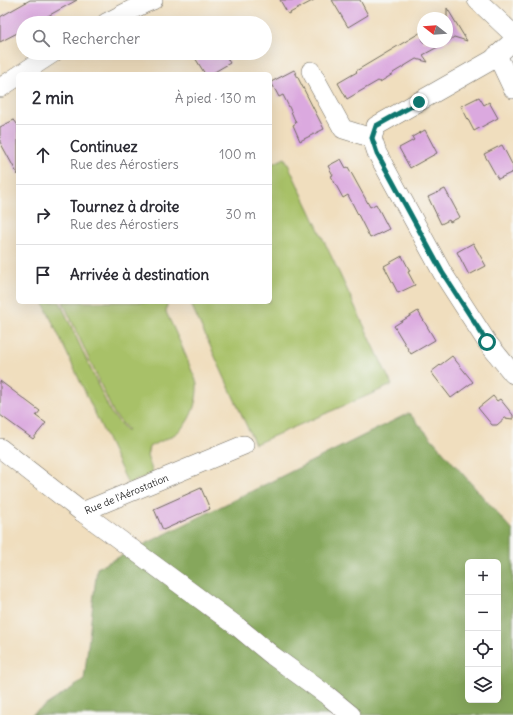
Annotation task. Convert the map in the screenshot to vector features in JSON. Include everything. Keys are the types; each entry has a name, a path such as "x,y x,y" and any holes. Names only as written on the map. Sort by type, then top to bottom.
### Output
{"street":[{"path":"477,0 513,34"},
{"path":"119,16 146,1"},
{"path":"513,41 492,60 376,126 372,138 377,153 442,272 487,342 513,374"},
{"path":"497,55 513,89"},
{"path":"24,72 42,60"},
{"path":"311,72 343,129 372,138"},
{"path":"0,88 16,77"},
{"name":"Rue de l'Aérostation","path":"0,448 82,512 244,445"},
{"path":"82,512 238,627 273,656 328,696 351,715"}],"green space":[{"path":"285,158 392,385 255,444 191,304 272,304 272,164"},
{"path":"44,304 61,304 111,413 126,430 128,430 114,414 64,304 167,304 166,312 197,384 194,408 185,425 181,429 173,435 149,447 147,456 153,473 128,484"},
{"path":"409,413 513,531 513,715 31,715 84,680 97,568"}],"building":[{"path":"30,0 77,0 48,16 16,16 16,34 0,42 0,17"},
{"path":"280,0 314,0 288,14"},
{"path":"332,0 360,0 368,15 348,27"},
{"path":"453,18 467,41 453,38"},
{"path":"417,35 417,48 436,48 423,55 428,62 416,59 380,82 378,81 347,99 338,83 357,72 356,71"},
{"path":"196,60 228,60 230,63 214,72 204,72"},
{"path":"294,70 324,129 300,141 293,125 296,123 290,109 283,95 279,97 272,81"},
{"path":"479,97 484,105 489,102 498,118 474,131 461,106"},
{"path":"14,120 16,122 16,171 0,142 0,127"},
{"path":"425,130 437,153 410,168 399,148 414,140 412,137"},
{"path":"502,145 513,166 513,172 498,179 484,154"},
{"path":"341,159 346,168 348,167 370,207 376,204 389,229 370,238 348,195 343,198 331,176 333,175 328,166"},
{"path":"445,189 460,217 450,222 449,220 441,224 428,197"},
{"path":"473,243 486,266 469,275 457,252"},
{"path":"402,256 415,285 398,293 384,266"},
{"path":"418,311 435,340 411,354 394,326"},
{"path":"452,356 473,382 451,398 431,372"},
{"path":"0,381 40,411 36,416 46,423 33,439 0,415"},
{"path":"493,396 497,401 500,399 513,415 513,419 505,418 497,425 492,425 478,408"},
{"path":"201,488 210,509 163,530 154,509"}],"route":[{"path":"419,102 376,126 372,138 377,153 442,272 487,342"}]}
